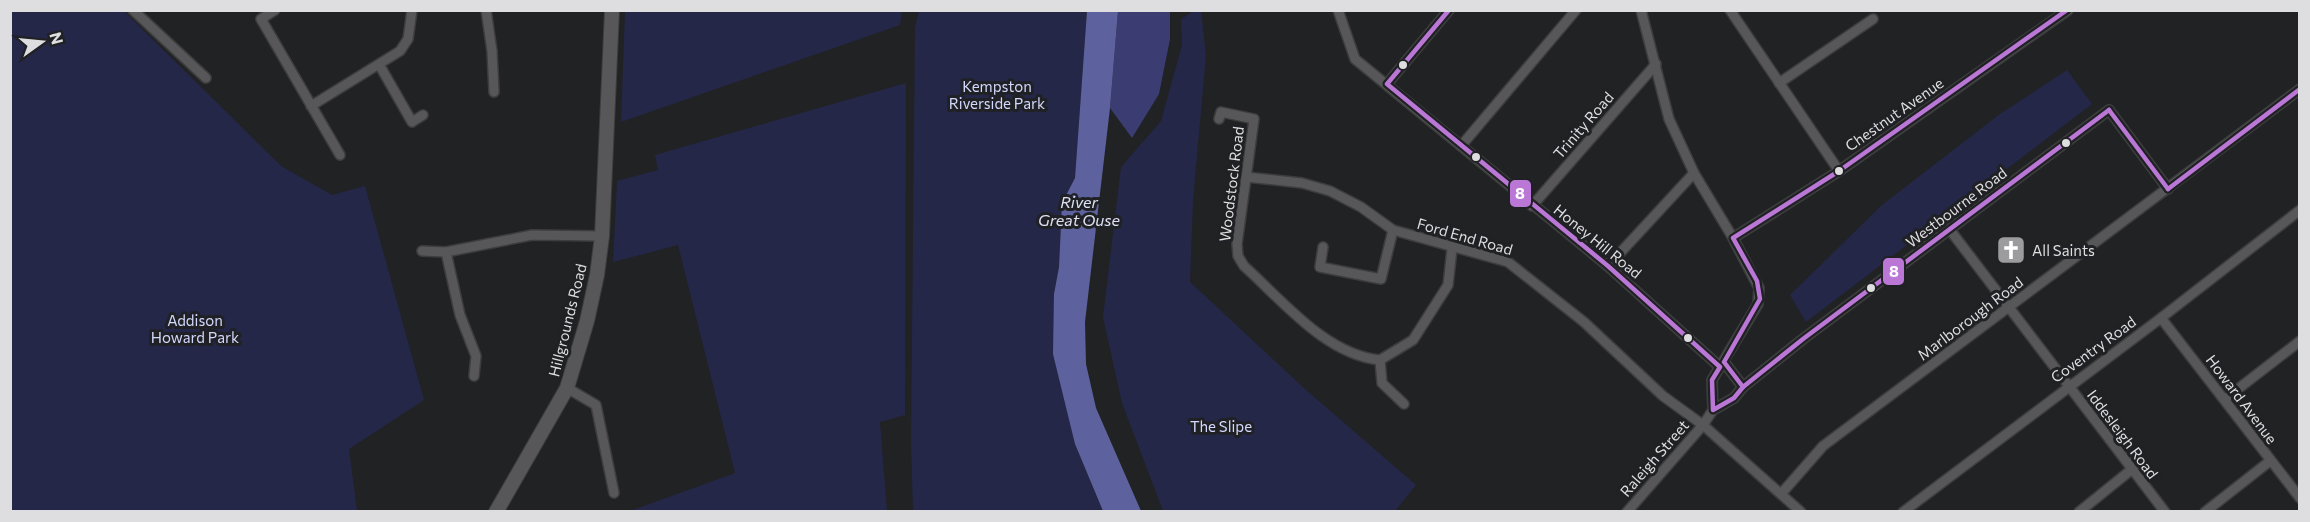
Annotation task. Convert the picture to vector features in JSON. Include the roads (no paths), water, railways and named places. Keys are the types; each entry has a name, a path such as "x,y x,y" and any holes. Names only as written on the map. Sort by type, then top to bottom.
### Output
{"street":[{"path":"133,10 206,78"},
{"path":"275,10 261,19 340,155"},
{"path":"311,106 380,66 400,51 408,39 412,10"},
{"path":"486,10 492,51 494,92"},
{"name":"Hillgrounds Road","path":"496,512 567,388 597,275 602,236 612,10"},
{"name":"Honey Hill Road","path":"1338,10 1355,59 1608,266 1722,365 1743,387"},
{"path":"1387,84 1449,10"},
{"path":"1461,146 1576,10"},
{"path":"1641,10 1669,119 1694,173 1757,281 1760,298 1712,380 1713,410 1703,425"},
{"path":"1730,10 1839,171"},
{"name":"Chestnut Avenue","path":"1733,238 1839,171 2068,10"},
{"path":"1779,83 1873,19"},
{"name":"Trinity Road","path":"1532,206 1656,64"},
{"path":"380,66 412,122 423,115"},
{"name":"Marlborough Road","path":"1781,494 1823,447 2300,89"},
{"name":"Westbourne Road","path":"1713,410 1734,398 1743,387 1808,336 2109,110 2168,189"},
{"name":"Woodstock Road","path":"1219,119 1221,112 1254,119 1237,244 1238,256 1244,266 1306,322 1346,352 1380,360"},
{"path":"1608,266 1694,173"},
{"name":"Ford End Road","path":"1246,177 1302,183 1330,191 1361,207 1393,230 1452,249 1508,262 1584,322 1663,396 1703,425 1801,512"},
{"name":"Coventry Road","path":"1903,512 2161,318 2300,210"},
{"path":"1323,247 1320,267 1381,279 1393,230"},
{"name":"Iddesleigh Road","path":"1950,231 2165,512"},
{"path":"422,251 446,252 532,235 602,236"},
{"path":"1404,404 1382,383 1380,360 1413,340 1448,285 1452,249"},
{"path":"446,252 460,315 476,356 474,376"},
{"name":"Howard Avenue","path":"2161,318 2270,461 2298,493"},
{"path":"2225,399 2300,341"},
{"path":"567,388 596,405 614,493"},
{"name":"Raleigh Street","path":"1628,512 1703,425"},
{"path":"2205,512 2270,461"},
{"path":"2079,512 2131,470"},
{"path":"1782,512 1790,502"}],"water":[{"name":"River Great Ouse","path":"1087,11 1118,11 1110,108 1085,322 1086,364 1096,408 1141,511 1103,511 1075,444 1053,354 1054,294 1059,267 1062,203 1075,178"}],"place":[{"name":"All Saints","path":"2011,250"}],"park label":[{"name":"Kempston Riverside Park","path":"997,94"},
{"name":"Addison Howard Park","path":"195,328"},
{"name":"The Slipe","path":"1221,426"}]}
